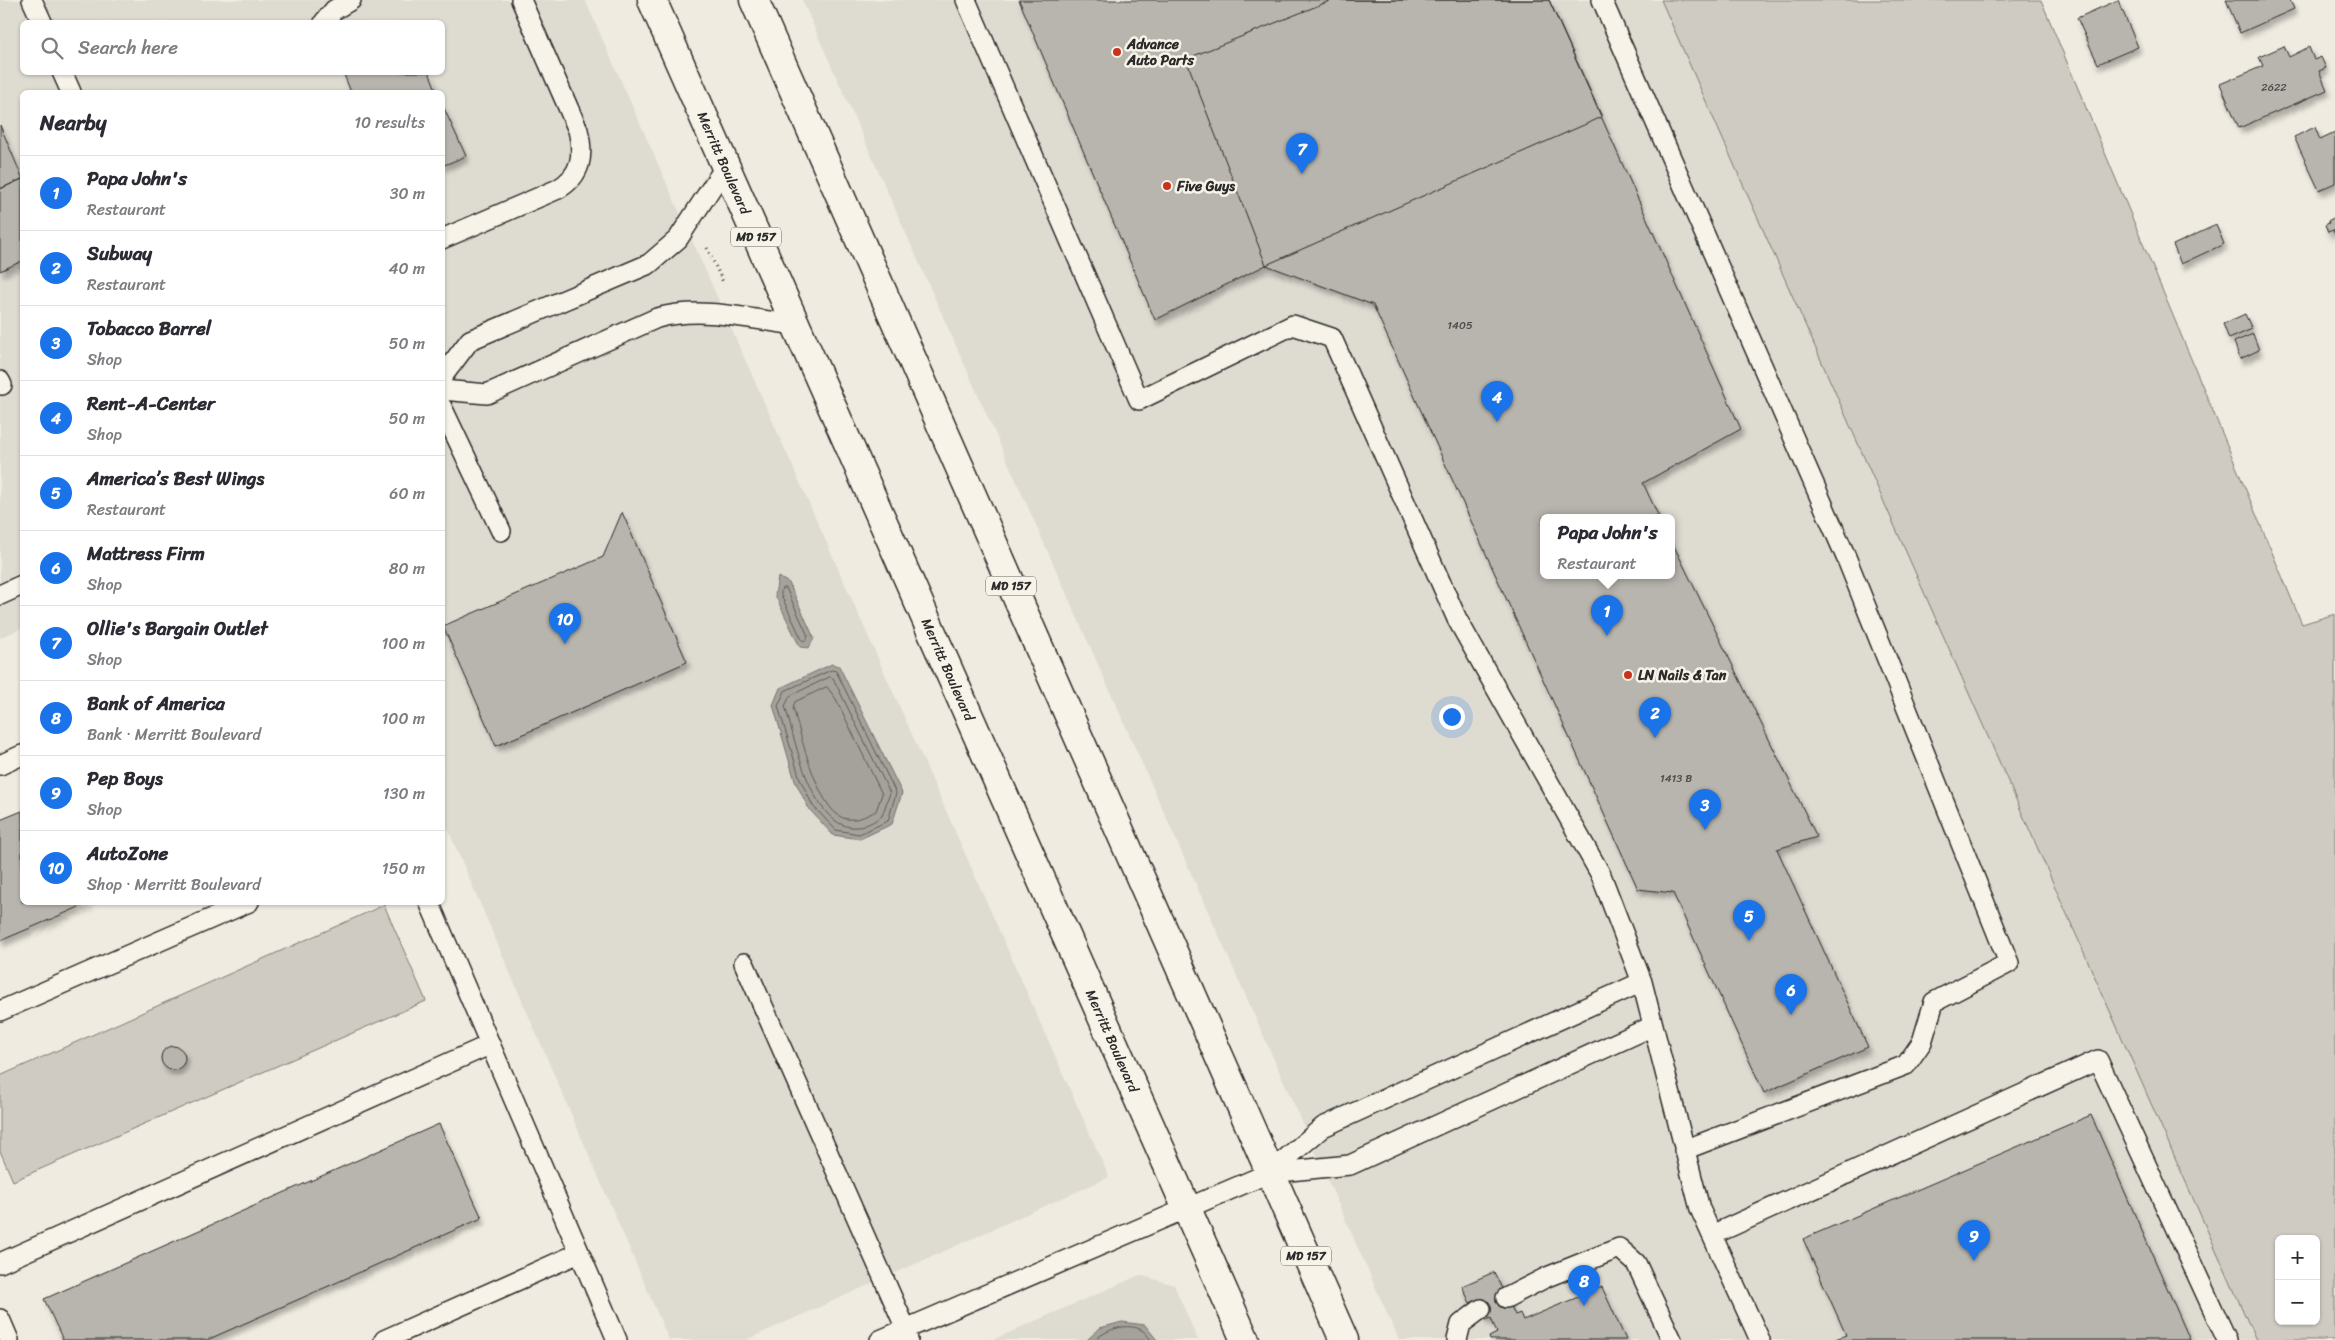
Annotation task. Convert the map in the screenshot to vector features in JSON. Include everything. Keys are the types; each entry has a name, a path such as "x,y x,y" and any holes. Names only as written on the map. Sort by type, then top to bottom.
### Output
{"main road":[{"name":"Merritt Boulevard","path":"652,0 1245,1340"},
{"name":"MD 157","path":"754,0 1344,1340"}],"lane":[{"path":"32,0 41,20"},
{"path":"326,20 334,10 351,0"},
{"path":"445,238 568,184 577,174 581,162 582,146 578,130 521,0"},
{"path":"966,0 1139,400 1293,325 1332,338 1457,618 1601,875 1642,982 1700,1209 1760,1340"},
{"path":"1602,0 1846,557 2009,963 1934,1002 1922,1042 1906,1065 1684,1150"},
{"path":"63,75 70,90"},
{"path":"445,374 470,340 649,264 678,238 725,167"},
{"path":"445,390 487,394 657,318 675,314 702,313 795,325"},
{"path":"445,412 501,531"},
{"path":"0,595 20,586"},
{"path":"0,765 20,756"},
{"path":"0,1011 242,905"},
{"path":"430,905 617,1340"},
{"path":"744,963 907,1334"},
{"path":"1269,1173 1323,1127 1642,982"},
{"path":"880,1340 907,1334 1185,1207 1269,1173 1350,1165 1654,1026"},
{"path":"0,1263 489,1045"},
{"path":"1712,1235 2098,1060 2227,1340"},
{"path":"1506,1298 1547,1277 1619,1248 1636,1263 1672,1340"},
{"path":"384,1340 579,1253"},
{"path":"1457,1340 1461,1324 1481,1309"},
{"path":"0,1319 10,1340"}],"path":[{"path":"704,240 723,282"}],"shaded area":[{"path":"0,0 585,0 1109,1177 746,1340 669,1340 445,823 445,90 20,90 20,629 0,638"},
{"path":"802,0 1663,0 2272,1340 1399,1340"},
{"path":"1661,0 2041,0 2302,624 2335,614 2335,1340 2256,1340"},
{"path":"384,905 426,1001 13,1181 0,1151 0,1076"},
{"path":"1140,1275 1174,1285 1198,1340 992,1340"}],"water":[{"path":"778,577 789,583 814,638 809,648 800,647 775,595"},
{"path":"832,664 839,666 902,793 892,824 860,839 833,835 809,809 795,781 773,705 780,688"},
{"path":"1122,1322 1145,1325 1157,1340 1087,1340 1100,1328"}],"building":[{"path":"1019,0 1549,0 1741,429 1643,483 1658,514 1540,514 1540,579 1675,579 1675,548 1817,837 1777,849 1868,1047 1764,1093 1673,893 1638,889 1373,305 1266,265 1155,320"},
{"path":"1332,0 1549,0 1602,117 1266,265 1186,59"},
{"path":"2118,0 2138,47 2098,64 2077,18"},
{"path":"2226,0 2290,0 2294,9 2240,33"},
{"path":"2284,46 2289,57 2309,47 2314,60 2321,57 2326,68 2319,71 2327,90 2239,128 2220,84 2263,66 2259,57"},
{"path":"344,75 430,75 436,90 350,90"},
{"path":"445,110 466,156 445,165"},
{"path":"0,125 20,172 20,180 0,189"},
{"path":"2315,127 2320,140 2335,133 2335,183 2319,190 2294,137"},
{"path":"20,180 20,262 0,271 0,189"},
{"path":"2335,217 2335,235 2333,230 2328,232 2325,225"},
{"path":"2216,225 2224,244 2181,264 2173,245"},
{"path":"2245,314 2252,329 2229,339 2223,324"},
{"path":"2253,334 2259,350 2240,359 2234,342"},
{"path":"622,512 687,662 496,746 445,631 445,625 603,557"},
{"path":"20,812 20,905 84,905 0,941 0,820"},
{"path":"173,1046 181,1050 185,1058 181,1066 173,1070 165,1066 161,1058 165,1050"},
{"path":"2091,1115 2190,1340 1833,1340 1846,1335 1803,1239"},
{"path":"439,1124 482,1218 207,1340 63,1340 44,1299"},
{"path":"1494,1272 1515,1315 1520,1313 1523,1320 1602,1287 1626,1340 1490,1340 1489,1337 1497,1333 1491,1318 1486,1320 1477,1300 1470,1303 1462,1286"}],"place":[{"name":"Advance Auto Parts","path":"1117,52"},
{"name":"Ollie's Bargain Outlet","path":"1302,174"},
{"name":"Five Guys","path":"1167,186"},
{"name":"Rent-A-Center","path":"1497,422"},
{"name":"Papa John's","path":"1607,636"},
{"name":"AutoZone","path":"565,644"},
{"name":"LN Nails & Tan","path":"1628,675"},
{"name":"Subway","path":"1655,738"},
{"name":"Tobacco Barrel","path":"1705,830"},
{"name":"America’s Best Wings","path":"1749,941"},
{"name":"Mattress Firm","path":"1791,1015"},
{"name":"Pep Boys","path":"1974,1261"},
{"name":"Bank of America","path":"1584,1306"}]}
